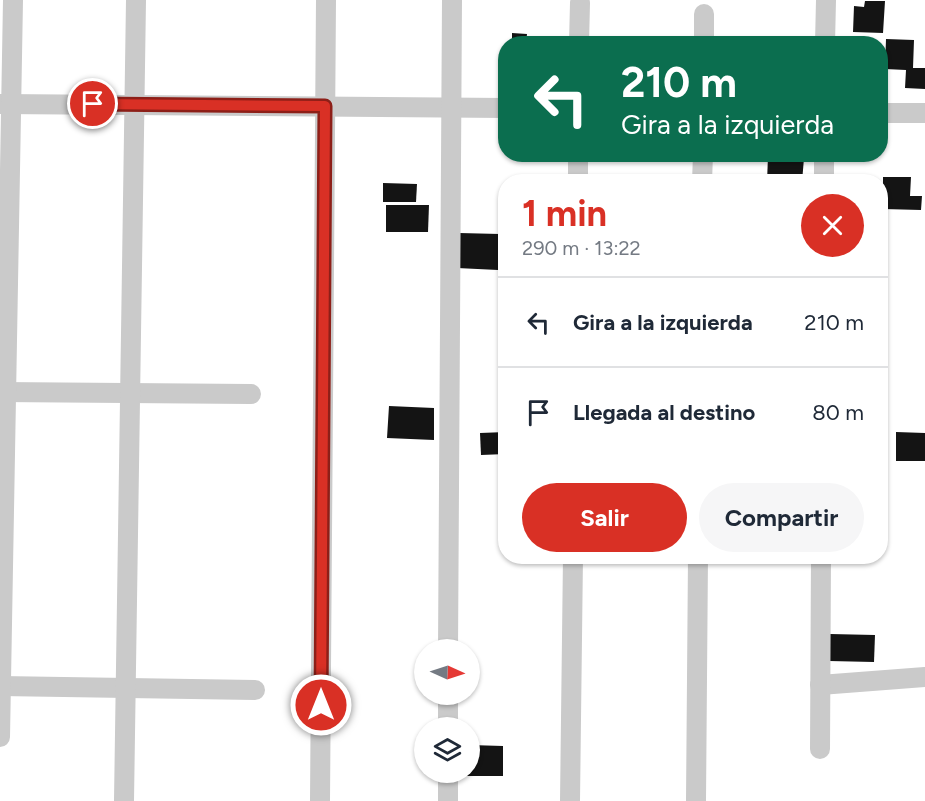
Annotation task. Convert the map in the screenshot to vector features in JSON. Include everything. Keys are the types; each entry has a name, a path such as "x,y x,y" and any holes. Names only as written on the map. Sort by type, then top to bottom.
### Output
{"street":[{"path":"0,737 5,104 13,0"},
{"path":"124,801 136,0"},
{"path":"320,801 326,0"},
{"path":"448,639 452,0"},
{"path":"825,36 826,0"},
{"path":"579,36 580,3"},
{"path":"704,14 704,36"},
{"path":"5,104 498,108"},
{"path":"888,113 925,113"},
{"path":"3,392 251,394"},
{"path":"570,801 573,564"},
{"path":"696,801 698,564"},
{"path":"820,749 821,564"},
{"path":"820,685 925,677"},
{"path":"0,687 255,690"},
{"path":"448,783 448,801"}],"building":[{"path":"865,1 885,1 883,33 853,32 854,6 864,7"},
{"path":"512,33 527,34 527,36 512,36"},
{"path":"888,39 914,40 913,68 925,68 925,89 905,88 906,70 888,69"},
{"path":"768,162 804,162 803,174 767,174"},
{"path":"888,177 911,177 910,196 922,196 921,210 888,209"},
{"path":"383,183 417,184 416,202 383,202"},
{"path":"386,205 429,205 428,232 386,232"},
{"path":"459,233 498,234 498,270 457,268"},
{"path":"389,406 434,408 434,440 387,438"},
{"path":"498,432 498,454 481,455 480,433"},
{"path":"896,432 925,433 925,461 896,461"},
{"path":"830,634 875,635 874,662 829,661"},
{"path":"480,745 503,746 503,776 480,776"}],"route":[{"path":"93,104 325,106 321,705"}]}
